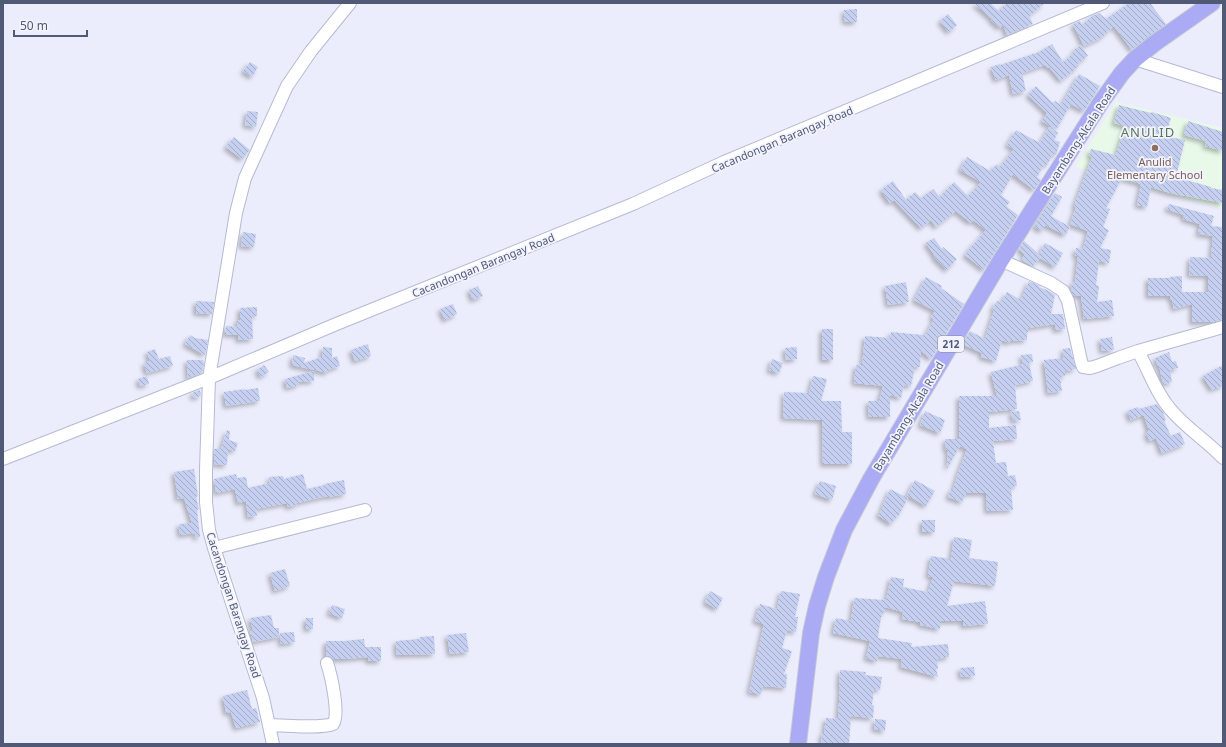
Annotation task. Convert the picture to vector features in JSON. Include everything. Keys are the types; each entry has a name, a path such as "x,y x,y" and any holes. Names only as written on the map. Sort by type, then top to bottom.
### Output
{"main road":[{"name":"Bayambang-Alcala Road","path":"798,744 812,633 817,606 826,577 844,530 871,479 1001,260 1101,102 1122,73 1135,59 1212,3"}],"street":[{"path":"3,460 209,378 236,213 245,178 286,86 311,51 350,3"},
{"name":"Cacandongan Barangay Road","path":"273,744 257,680 209,530 206,502 206,470 209,378 334,325 633,204 724,162 1103,3"},
{"path":"1135,59 1223,87"},
{"path":"1001,260 1051,283 1063,291 1068,301 1083,367 1090,368 1138,351 1223,327"},
{"path":"1138,351 1160,395 1171,410 1185,425 1212,446 1223,458"},
{"path":"214,548 365,510"},
{"path":"269,725 329,726 333,724 336,719 336,714 334,695 327,663"}],"shaded area":[{"name":"Anulid Elementary School","path":"1116,102 1223,128 1223,209 1076,167"}],"building":[{"path":"974,3 990,3 999,11 1007,3 1045,3 1029,16 1033,24 1007,35 1003,24 1000,28"},
{"path":"1129,3 1150,3 1166,24 1132,50 1114,26 1101,38 1084,46 1073,24 1080,21 1082,25 1092,16 1099,13 1106,19"},
{"path":"857,9 857,22 845,22 844,10"},
{"path":"948,14 957,25 949,32 940,21"},
{"path":"1052,44 1063,62 1081,45 1088,56 1077,64 1079,66 1061,81 1049,67 1048,68 1045,65 1022,73 1026,91 1013,94 1009,75 996,80 991,67 1039,52"},
{"path":"250,62 258,67 252,77 243,71"},
{"path":"1079,74 1100,86 1084,111 1071,104 1056,130 1042,121 1047,113 1028,95 1036,86 1053,103 1055,101 1061,105"},
{"path":"1119,105 1152,112 1171,118 1165,136 1185,140 1176,177 1211,188 1223,190 1223,203 1170,193 1151,187 1147,207 1137,205 1141,184 1122,178 1106,208 1110,209 1103,227 1109,230 1100,248 1111,250 1109,263 1099,261 1096,285 1099,286 1097,302 1112,300 1114,316 1084,319 1081,296 1073,295 1071,290 1072,282 1075,283 1078,256 1075,256 1076,248 1083,249 1088,231 1070,224 1076,207 1074,206 1092,157 1089,155 1091,149 1116,155 1125,126 1114,123"},
{"path":"247,111 258,112 256,127 245,125"},
{"path":"1188,121 1223,132 1223,151 1205,146 1206,141 1184,135"},
{"path":"1049,127 1058,133 1054,140 1060,142 1056,155 1053,154 1047,165 1044,164 1037,177 1041,180 1034,190 1013,174 1001,195 1010,202 1006,206 1018,215 984,270 965,255 986,230 973,220 971,223 956,211 936,227 931,220 921,228 894,200 890,203 881,190 893,181 906,200 915,192 921,198 933,189 940,197 954,182 968,196 981,182 960,170 967,157 990,171 997,164 1000,167 1014,149 1007,145 1016,130 1040,143"},
{"path":"234,137 250,150 242,159 226,147"},
{"path":"1055,193 1062,197 1051,216 1070,227 1065,235 1045,225 1042,231 1034,226"},
{"path":"1169,204 1214,216 1211,226 1223,227 1223,320 1214,322 1192,322 1192,304 1174,309 1170,296 1148,296 1148,278 1170,278 1182,276 1182,292 1208,292 1208,276 1189,275 1190,257 1211,258 1213,236 1198,234 1200,224 1183,219 1184,215 1167,209"},
{"path":"243,232 256,234 254,247 241,246"},
{"path":"934,238 942,249 943,247 957,259 947,270 934,257 935,256 926,243"},
{"path":"1024,241 1039,254 1045,243 1063,253 1055,267 1040,258 1033,266 1021,260 1025,255 1019,249"},
{"path":"926,277 942,286 941,288 964,304 931,359 921,351 920,367 915,367 911,386 904,385 901,398 890,395 890,417 869,417 868,401 879,401 883,386 854,383 856,365 862,366 865,336 890,338 891,332 925,336 934,319 931,317 935,311 914,300"},
{"path":"1029,281 1055,295 1051,314 1063,314 1065,329 1055,330 1055,324 1028,328 1027,340 1010,341 1010,343 1002,340 996,361 981,357 982,353 962,344 970,331 985,339 994,310 992,309 997,301 1001,303 1007,292 1021,300"},
{"path":"906,282 909,302 888,305 885,286"},
{"path":"478,286 483,296 473,300 469,290"},
{"path":"196,301 214,302 212,314 196,313"},
{"path":"453,304 457,314 445,320 440,309"},
{"path":"257,307 257,316 252,316 253,339 238,340 238,335 225,334 226,326 237,327 237,320 240,320 240,308"},
{"path":"822,329 833,329 833,360 822,360"},
{"path":"190,335 195,338 208,340 205,355 185,344"},
{"path":"1112,337 1114,350 1102,351 1100,339"},
{"path":"368,344 371,356 355,361 351,350"},
{"path":"323,347 332,348 332,358 337,356 340,366 328,370 328,373 292,365 293,355 305,358 304,363 322,357"},
{"path":"797,347 797,359 786,360 785,348"},
{"path":"1070,348 1076,369 1065,371 1065,376 1060,377 1062,391 1048,393 1044,360 1064,358 1063,349"},
{"path":"155,349 159,359 170,356 173,366 147,373 144,363 150,361 147,352"},
{"path":"1169,352 1172,362 1176,361 1178,368 1170,370 1172,382 1163,384 1159,365 1158,366 1155,358"},
{"path":"1032,354 1033,362 1023,364 1021,355"},
{"path":"772,359 783,363 779,373 769,370"},
{"path":"187,360 203,360 204,363 202,373 188,378"},
{"path":"1029,363 1033,381 1015,385 1017,409 989,412 989,428 1016,425 1017,439 993,441 996,463 1006,462 1008,476 1015,475 1017,486 1011,487 1013,510 987,511 986,493 966,493 962,502 948,497 951,489 953,490 967,449 960,446 947,469 948,450 946,450 945,439 959,439 959,396 997,396 991,372"},
{"path":"264,365 269,372 261,377 257,370"},
{"path":"1223,365 1223,386 1212,390 1203,376"},
{"path":"314,371 314,381 298,382 299,385 287,388 285,379"},
{"path":"147,376 149,384 140,386 138,379"},
{"path":"813,376 827,379 821,401 841,401 842,432 852,432 852,464 823,464 822,420 783,418 784,392 809,393"},
{"path":"258,388 260,401 226,406 224,392"},
{"path":"200,390 201,396 194,398 192,393"},
{"path":"1157,404 1163,412 1166,420 1164,421 1171,436 1180,432 1185,444 1162,453 1156,438 1150,441 1146,433 1149,431 1144,415 1131,420 1127,411 1138,407 1139,409"},
{"path":"925,411 945,420 940,433 920,425"},
{"path":"1019,411 1021,420 1013,421 1011,412"},
{"path":"227,430 230,431 229,440 238,443 235,451 228,449 227,465 214,464 214,449 221,449"},
{"path":"194,469 198,496 196,497 199,509 197,510 200,537 196,538 195,533 180,535 179,524 192,523 184,498 178,499 174,472"},
{"path":"236,474 237,478 246,477 248,488 270,483 269,477 283,476 284,479 303,474 307,489 344,480 346,494 328,496 297,503 297,505 288,507 287,503 256,509 257,516 248,517 246,501 238,503 235,489 216,493 214,479"},
{"path":"915,480 935,491 926,506 907,495"},
{"path":"820,481 836,486 832,500 815,494"},
{"path":"890,489 908,498 899,515 891,524 878,515"},
{"path":"922,520 935,520 935,532 922,532"},
{"path":"954,537 972,540 969,558 998,562 995,586 954,581 947,606 985,601 988,624 963,626 963,621 941,621 940,629 920,625 920,622 902,619 903,612 885,607 885,613 882,613 879,629 878,638 912,643 911,647 948,644 949,657 937,659 938,669 936,669 938,677 901,667 902,659 878,656 877,661 866,658 870,641 833,633 836,618 851,621 854,598 886,600 891,577 904,579 903,587 928,592 933,577 928,576 931,556 951,559"},
{"path":"285,569 290,586 275,591 270,573"},
{"path":"710,591 723,598 717,609 705,602"},
{"path":"781,591 800,594 795,617 798,617 796,632 787,630 782,648 792,651 784,674 787,674 786,688 763,686 761,694 749,692 764,624 755,621 760,604 777,609"},
{"path":"332,605 345,609 342,618 329,613"},
{"path":"271,615 274,628 279,628 279,637 253,642 250,631 253,631 250,618"},
{"path":"306,618 313,618 313,629 306,629"},
{"path":"294,632 295,642 281,644 280,633"},
{"path":"466,633 469,652 450,654 447,635"},
{"path":"434,636 435,654 397,655 396,641"},
{"path":"364,639 365,647 381,647 381,661 368,661 368,657 333,659 326,656 326,641"},
{"path":"974,667 975,676 961,677 960,668"},
{"path":"840,670 866,672 865,675 882,677 880,690 874,689 872,705 874,706 873,718 851,716 849,744 821,743 826,718 838,719"},
{"path":"247,690 252,709 256,708 260,722 236,728 231,712 226,713 223,696"},
{"path":"875,719 886,720 885,731 874,729"}],"place":[{"name":"Anulid Elementary School","path":"1155,148"}],"district":[{"name":"ANULID","path":"1148,132"}]}
